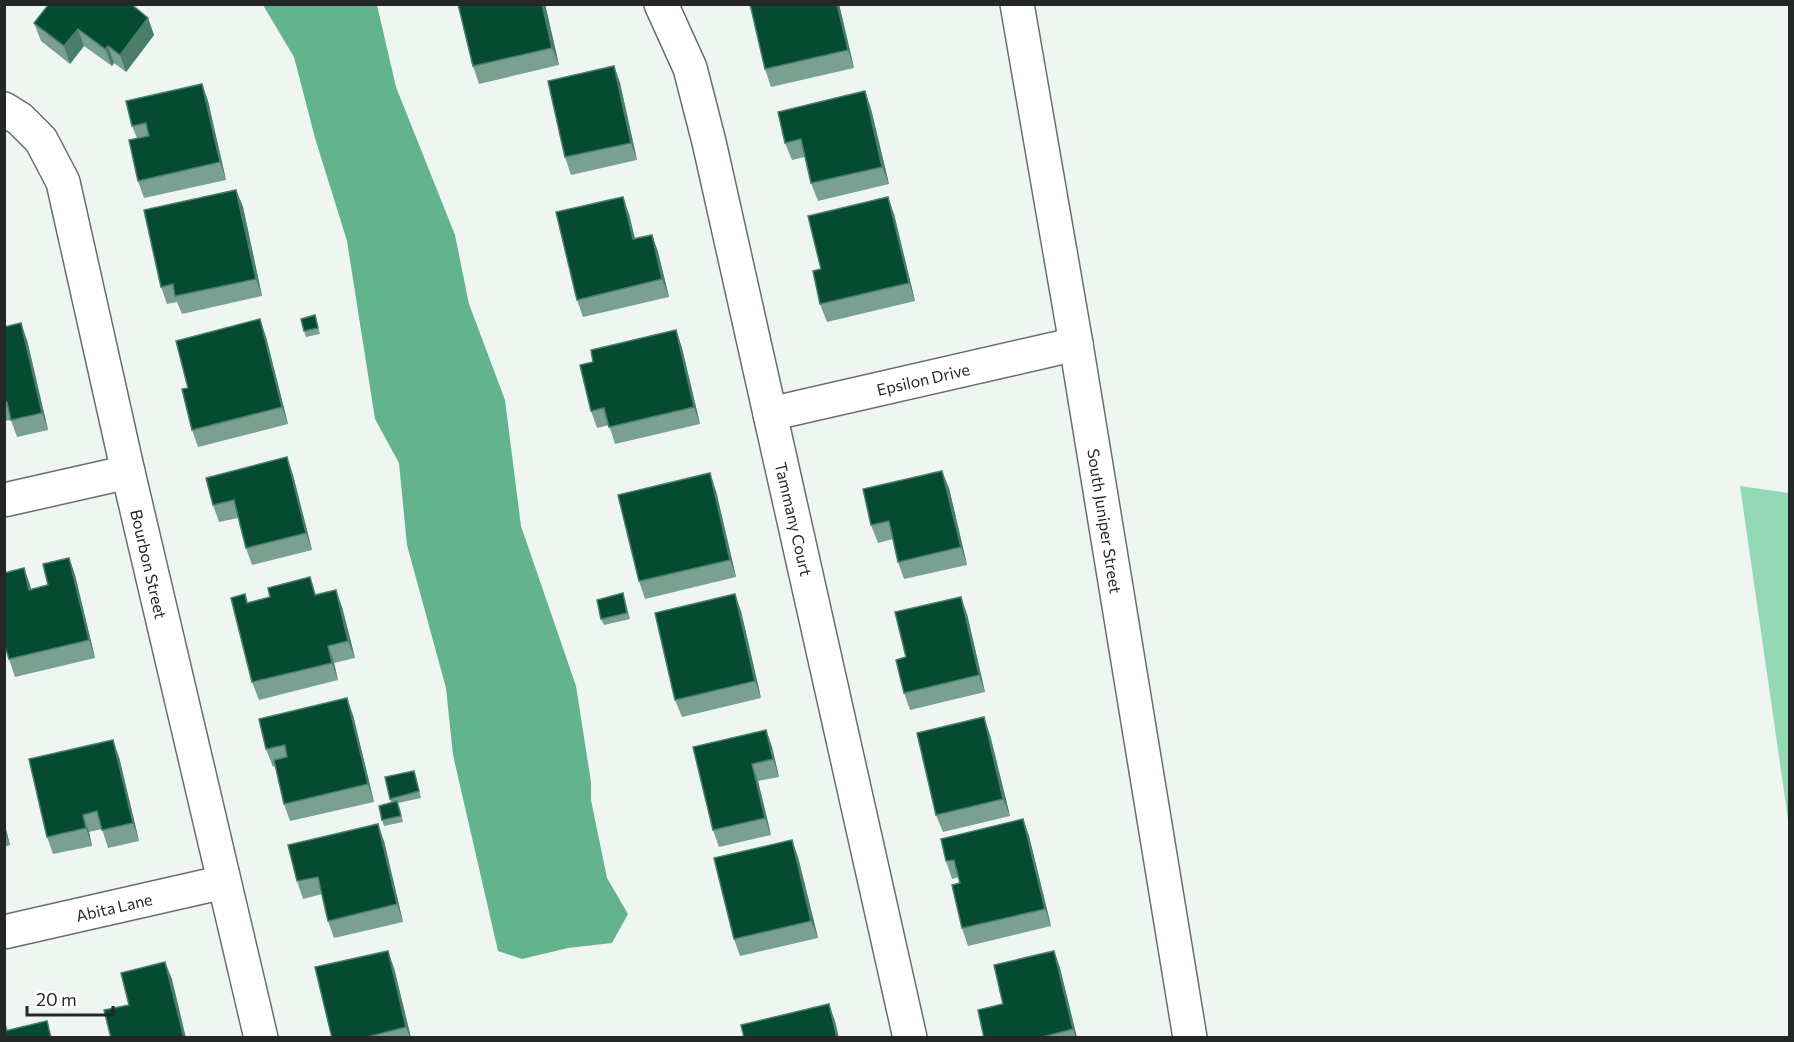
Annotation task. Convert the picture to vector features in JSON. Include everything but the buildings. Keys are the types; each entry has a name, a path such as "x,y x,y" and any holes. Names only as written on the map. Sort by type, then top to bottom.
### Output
{"street":[{"name":"Tammany Court","path":"661,4 690,68 709,142 910,1038"},
{"name":"South Juniper Street","path":"1017,4 1076,344 1190,1038"},
{"name":"Bourbon Street","path":"4,110 20,119 41,140 63,182 128,472 261,1038"},
{"name":"Epsilon Drive","path":"770,414 1076,344"},
{"path":"4,500 128,472"},
{"name":"Abita Lane","path":"4,932 224,882"}],"shaded area":[{"path":"263,5 377,5 396,87 455,235 469,304 505,400 521,526 576,686 591,782 591,800 607,878 628,914 612,943 568,948 522,959 498,951 453,755 446,688 407,545 399,463 375,419 347,241 315,138 294,57"},
{"path":"1740,486 1789,493 1789,826"}]}
